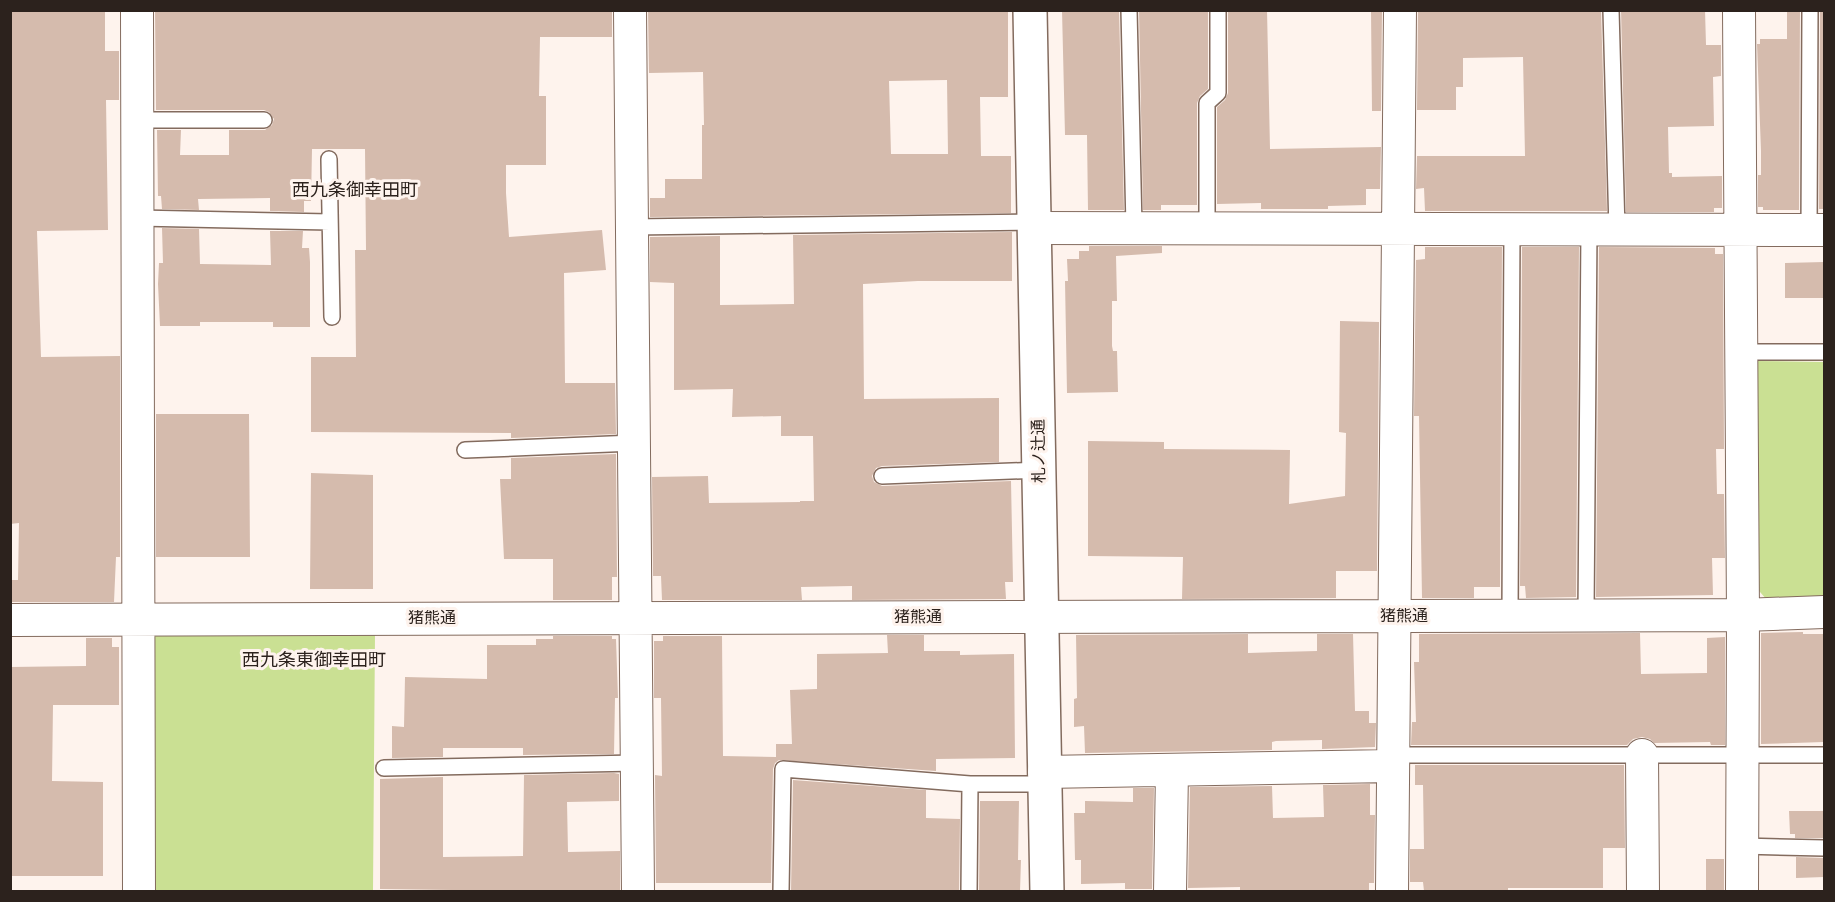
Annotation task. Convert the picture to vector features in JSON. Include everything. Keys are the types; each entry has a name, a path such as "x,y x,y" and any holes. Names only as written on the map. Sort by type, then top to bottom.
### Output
{"street":[{"path":"137,10 138,891"},
{"path":"630,10 638,891"},
{"name":"札ノ辻通","path":"1030,10 1047,891"},
{"path":"1392,891 1400,10"},
{"path":"1739,10 1743,615 1742,891"},
{"path":"1034,225 1206,228 1817,230"},
{"name":"猪熊通","path":"10,620 1743,615 1824,612"},
{"path":"1642,755 1643,891"},
{"path":"1044,778 1392,761"},
{"path":"1170,891 1172,771"}],"lane":[{"path":"1129,10 1134,227"},
{"path":"1206,228 1207,103 1218,93 1218,10"},
{"path":"1586,615 1611,10"},
{"path":"1810,10 1817,230"},
{"path":"138,120 264,120"},
{"path":"328,159 332,317"},
{"path":"138,218 330,222"},
{"path":"632,227 1034,225"},
{"path":"1510,615 1512,229"},
{"path":"1741,352 1824,352"},
{"path":"465,450 634,443"},
{"path":"882,476 1040,470"},
{"path":"1392,761 1642,755 1824,755"},
{"path":"384,768 637,763"},
{"path":"781,891 783,769 970,784 1044,778"},
{"path":"969,891 970,784"},
{"path":"1742,846 1824,848"}],"green space":[{"path":"1754,361 1824,362 1824,600 1767,600 1753,584"},
{"path":"158,630 375,634 373,891 147,891 145,644"}],"building":[{"path":"10,10 105,11 105,51 119,51 119,100 106,100 108,230 37,231 41,357 120,356 120,557 116,557 114,602 10,602 10,580 18,580 19,523 10,524"},
{"path":"155,10 612,10 612,37 540,37 539,96 546,96 546,165 506,165 506,193 509,237 602,230 606,270 564,273 565,383 615,383 616,434 511,438 511,433 311,432 311,357 356,357 355,250 366,250 365,149 312,149 311,201 304,201 304,212 270,211 270,198 198,199 199,210 162,209 161,196 158,196 157,130 181,130 180,155 229,155 229,130 265,130 272,125 274,119 269,112 264,110 156,110"},
{"path":"648,10 1008,10 1008,97 980,97 981,156 1011,156 1011,213 650,217 650,198 665,198 665,179 702,179 702,125 704,125 703,72 649,73","holes":["947,80 948,154 891,154 889,81"]},
{"path":"1062,10 1119,10 1124,210 1088,210 1087,135 1065,135"},
{"path":"1139,10 1208,10 1208,89 1200,96 1197,103 1197,205 1161,205 1161,210 1143,210"},
{"path":"1228,10 1267,10 1270,149 1381,147 1380,189 1366,189 1366,205 1328,206 1328,209 1261,209 1261,203 1217,204 1217,107 1225,100 1228,93"},
{"path":"1371,10 1382,10 1381,111 1372,111"},
{"path":"1418,10 1601,10 1607,211 1425,211 1424,188 1416,189 1417,156 1525,156 1523,57 1463,58 1463,87 1456,87 1456,110 1417,110"},
{"path":"1621,10 1705,10 1706,45 1721,45 1721,76 1713,77 1714,126 1668,127 1669,173 1672,173 1672,177 1722,176 1722,208 1714,208 1714,212 1626,212"},
{"path":"1787,10 1800,10 1799,210 1763,210 1763,207 1758,207 1761,151 1757,44 1760,44 1760,39 1787,39"},
{"path":"1820,10 1824,10 1824,209 1819,209"},
{"path":"162,228 199,229 200,264 271,265 270,231 303,231 302,248 309,248 310,327 273,327 273,322 200,322 200,326 160,326 158,284 159,263 163,263"},
{"path":"1012,232 1012,281 918,281 863,284 864,399 999,398 999,462 882,466 876,468 872,476 874,482 882,486 1011,481 1013,582 1005,582 1006,599 852,600 852,586 801,587 802,600 662,600 661,576 653,576 652,477 708,476 709,503 814,501 813,436 781,436 781,416 732,417 733,389 674,390 674,283 650,282 650,237 720,236 720,305 794,304 793,235"},
{"path":"1089,246 1162,246 1162,253 1116,256 1117,301 1112,301 1112,346 1113,351 1117,351 1118,392 1067,393 1065,281 1068,281 1067,259 1079,259 1079,251 1089,251"},
{"path":"1425,247 1502,247 1500,587 1474,587 1474,598 1422,598 1419,416 1414,416 1416,260 1425,259"},
{"path":"1522,247 1579,247 1576,597 1526,598 1525,586 1520,586"},
{"path":"1599,247 1715,248 1715,254 1723,254 1724,449 1716,449 1717,494 1724,494 1725,558 1712,558 1713,595 1596,597"},
{"path":"1824,262 1824,298 1785,298 1785,263"},
{"path":"1340,321 1379,322 1377,571 1336,571 1336,598 1182,599 1183,557 1088,556 1088,441 1164,442 1164,449 1290,450 1289,504 1345,496 1346,433 1339,432"},
{"path":"156,414 249,414 250,557 156,557"},
{"path":"616,454 617,577 612,577 612,600 553,600 553,559 504,559 500,479 511,479 511,458"},
{"path":"311,473 373,475 373,589 310,589"},
{"path":"1803,632 1803,634 1824,634 1824,742 1761,744 1761,633"},
{"path":"1640,633 1641,674 1707,673 1707,638 1725,637 1725,745 1711,745 1710,742 1654,743 1642,737 1633,739 1627,745 1411,745 1412,722 1416,722 1414,662 1419,662 1419,634"},
{"path":"1248,634 1248,653 1317,651 1317,634 1353,634 1355,711 1369,711 1369,723 1376,723 1375,747 1322,749 1322,740 1276,741 1272,742 1272,750 1085,753 1084,726 1074,727 1074,699 1077,698 1076,635"},
{"path":"887,635 924,635 924,651 960,651 960,655 1014,654 1015,758 936,759 936,771 779,760 773,769 771,883 656,883 655,775 662,776 661,698 654,698 654,641 663,641 663,636 722,636 723,756 776,757 776,744 792,744 790,690 817,689 817,654 888,653"},
{"path":"553,636 612,636 612,639 616,639 618,698 615,698 614,754 523,755 523,748 443,748 443,757 392,758 392,726 404,727 405,677 487,679 487,645 536,645 536,639 553,639"},
{"path":"86,638 112,638 112,647 119,647 119,705 53,705 52,781 103,782 103,876 10,876 10,667 86,666"},
{"path":"1415,765 1624,765 1625,848 1603,848 1603,888 1424,891 1423,882 1410,882 1410,849 1424,849 1423,785 1415,785"},
{"path":"619,774 619,801 567,802 568,852 620,851 620,891 380,889 380,779 443,777 443,857 523,856 524,775"},
{"path":"793,780 926,790 926,818 960,819 959,891 791,891"},
{"path":"1370,784 1370,815 1375,815 1374,883 1369,883 1369,891 1240,891 1240,887 1188,888 1190,787 1272,786 1273,818 1324,817 1323,785"},
{"path":"1133,788 1154,788 1152,889 1125,889 1125,883 1081,884 1081,860 1075,860 1074,813 1085,813 1085,801 1133,802"},
{"path":"980,801 1019,801 1020,891 979,891"},
{"path":"1789,811 1824,811 1824,838 1795,838 1795,834 1790,834"},
{"path":"1796,857 1824,858 1824,877 1796,878"},
{"path":"1706,859 1724,859 1724,891 1706,891"}],"district":[{"name":"西九条御幸田町","path":"355,190"},
{"name":"西九条東御幸田町","path":"314,660"}]}
